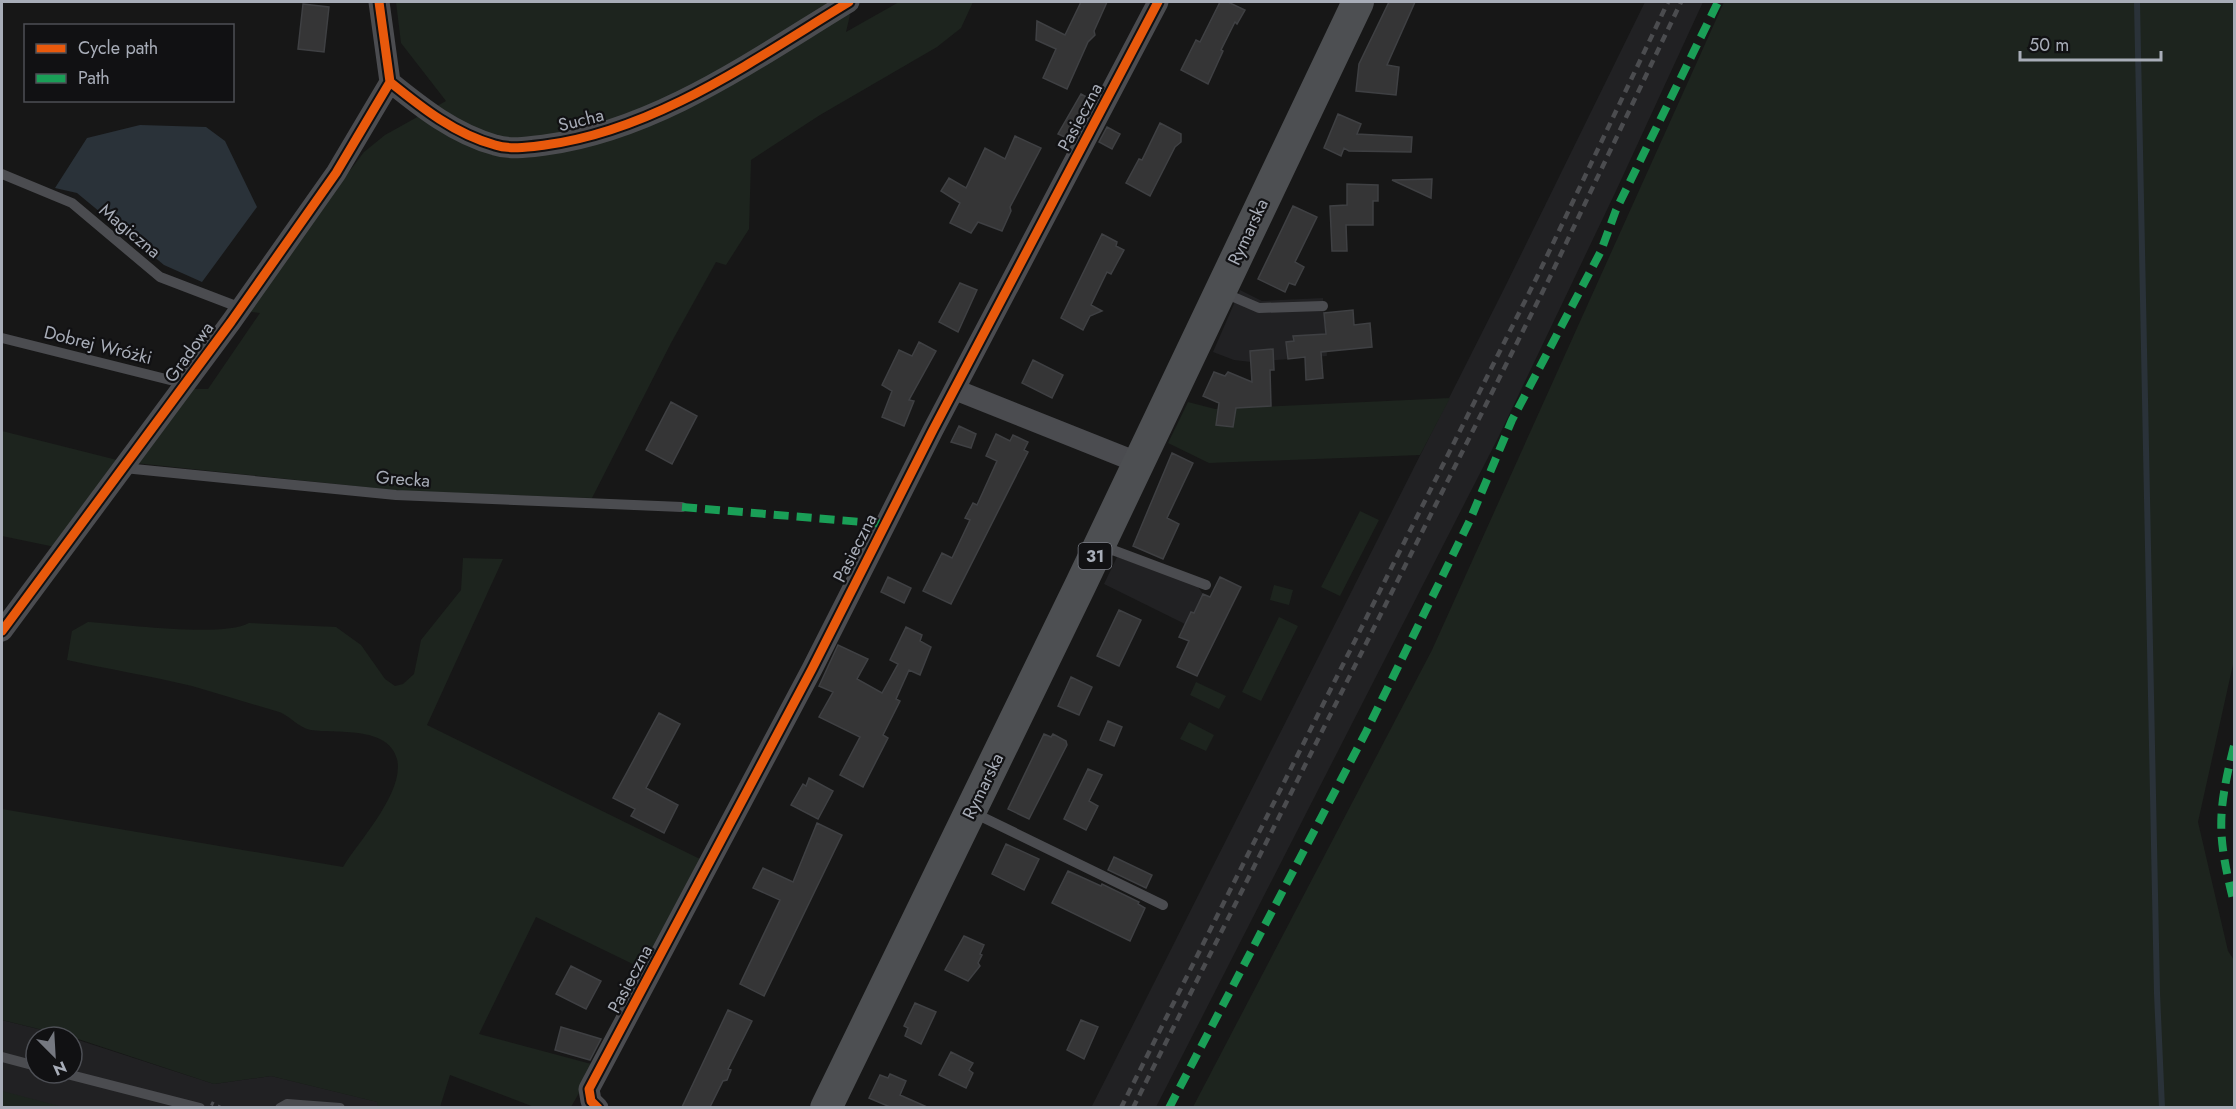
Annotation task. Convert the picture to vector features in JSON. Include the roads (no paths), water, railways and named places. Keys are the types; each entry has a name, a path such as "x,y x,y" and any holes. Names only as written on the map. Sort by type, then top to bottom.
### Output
{"main road":[{"name":"Rymarska","path":"826,1107 1100,546 1358,2"}],"street":[{"path":"379,2 390,82"},
{"name":"Sucha","path":"390,82 438,120 497,146 527,148 564,143 633,122 676,102 849,2"},
{"name":"Pasieczna","path":"598,1107 591,1101 589,1089 812,669 1158,2"},
{"name":"Gradowa","path":"2,631 241,308 336,173 390,82"},
{"path":"956,390 1139,463"}],"lane":[{"name":"Magiczna","path":"2,174 72,203 160,277 241,308"},
{"path":"1220,291 1259,308 1323,306"},
{"name":"Dobrej Wróżki","path":"2,338 186,384"},
{"name":"Grecka","path":"123,468 396,495 682,507"},
{"path":"1100,546 1206,585"},
{"path":"971,811 1163,905"},
{"path":"2,1058 24,1063"},
{"path":"84,1078 200,1107"},
{"path":"280,1107 287,1104 340,1107"}],"waterway":[{"path":"2137,2 2157,993 2162,1108"}],"railway":[{"path":"1121,1108 1537,277 1668,2"},
{"path":"1133,1108 1550,277 1681,2"}]}
